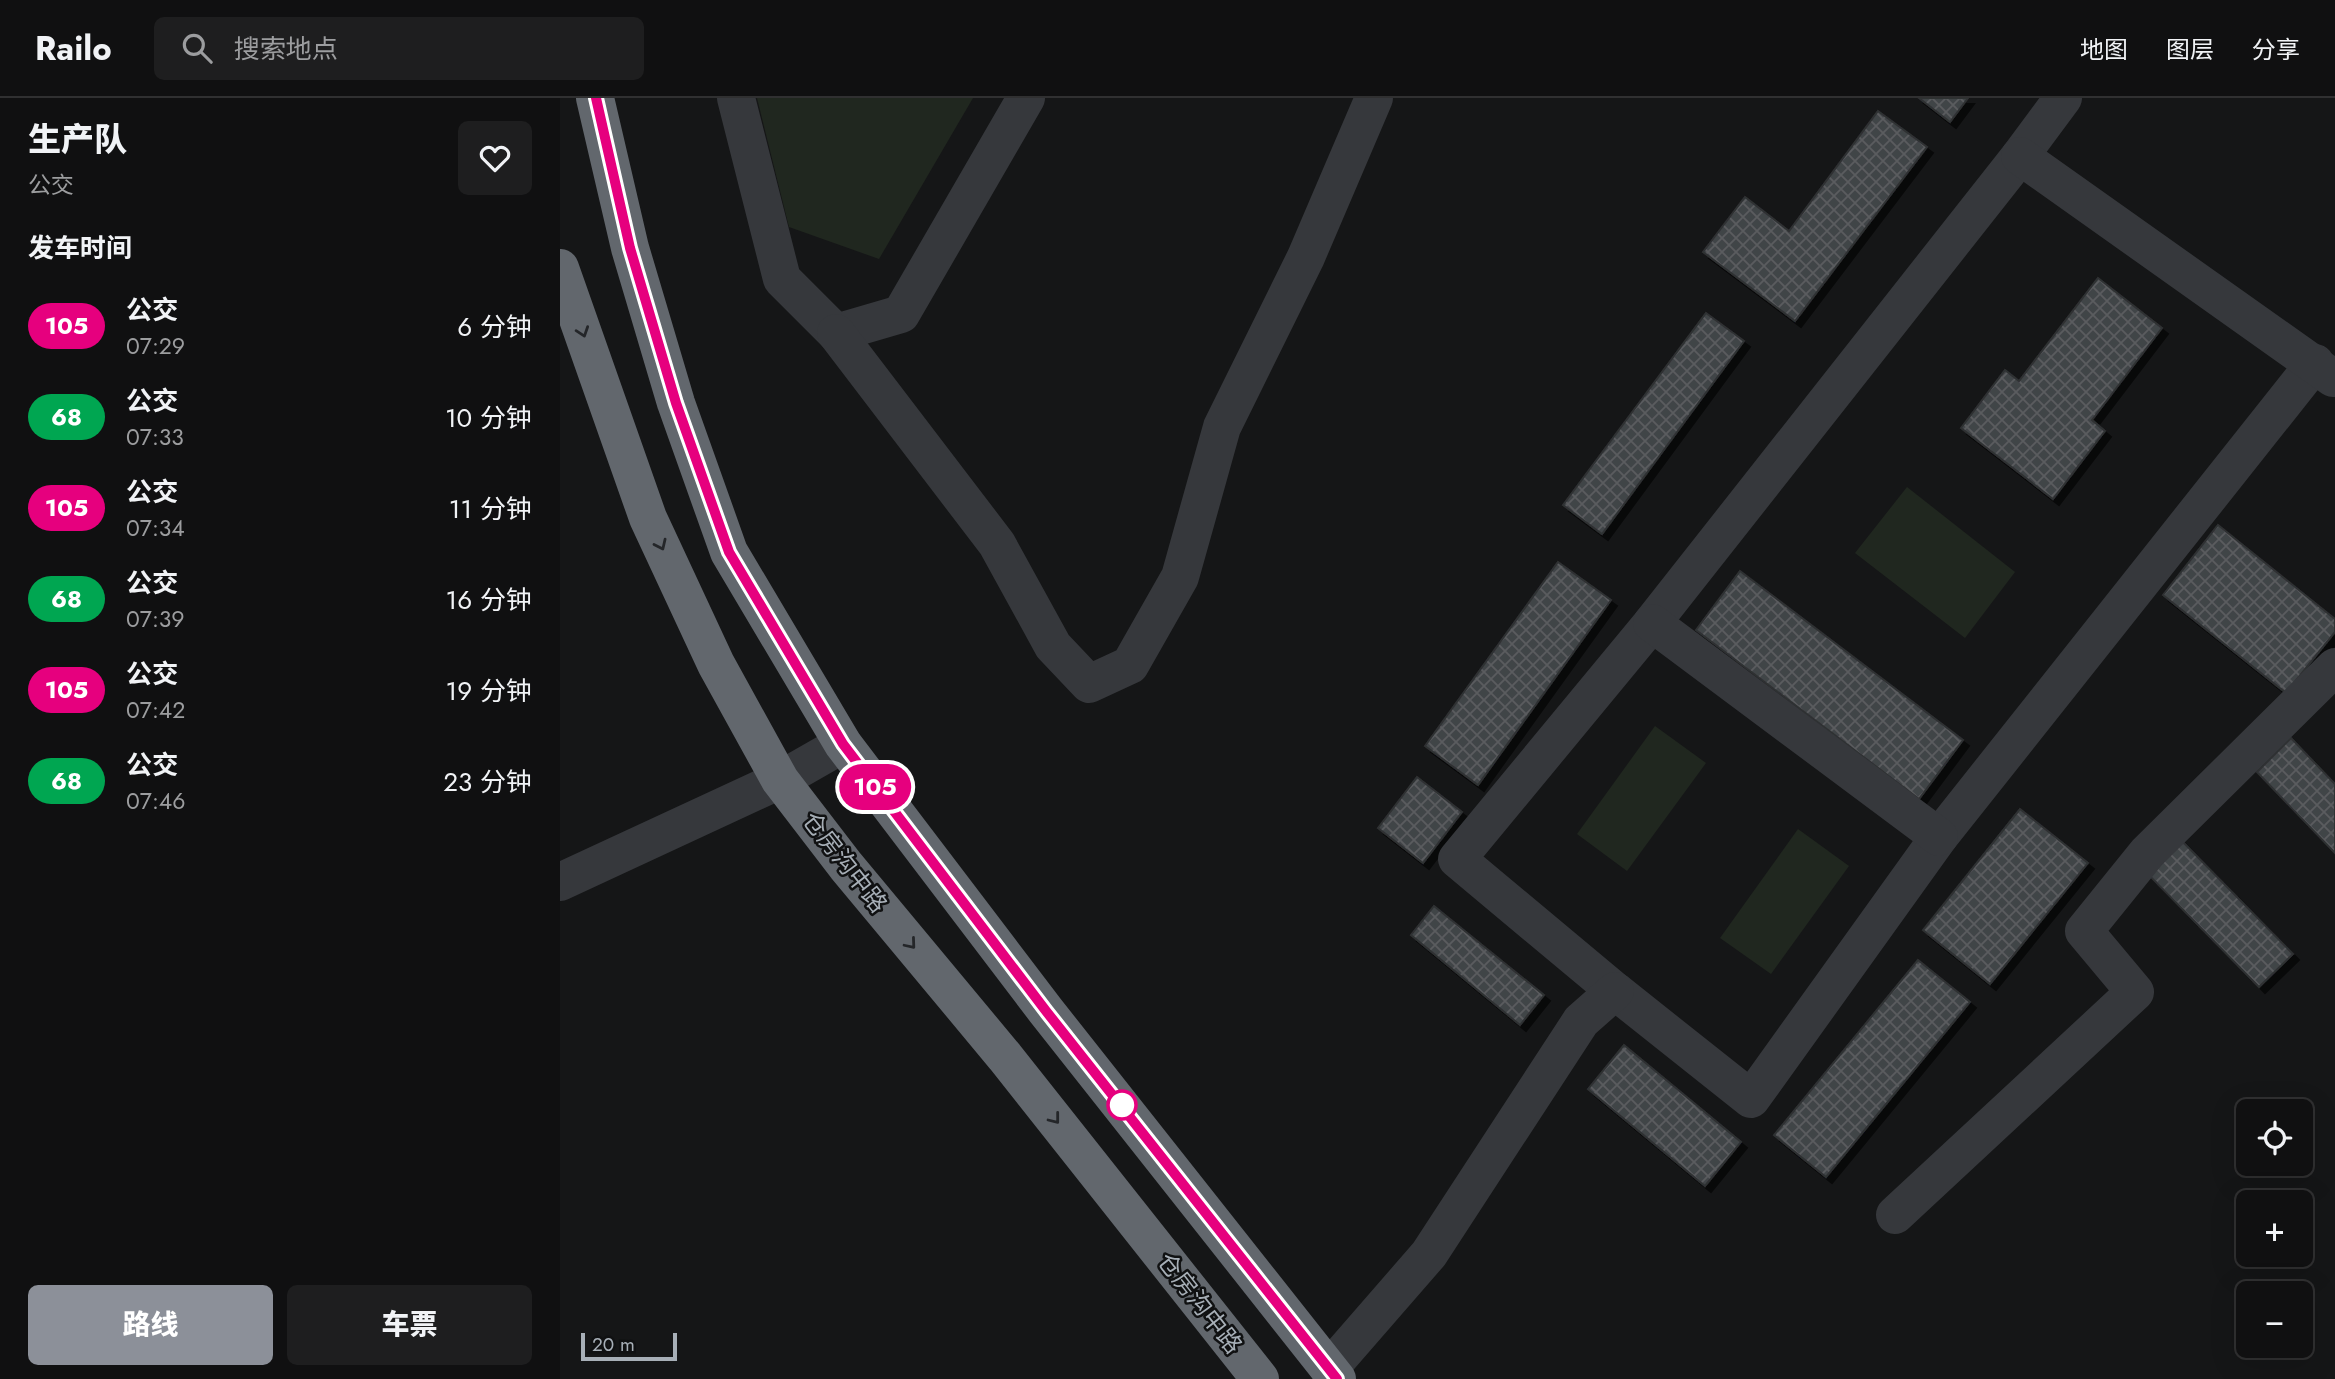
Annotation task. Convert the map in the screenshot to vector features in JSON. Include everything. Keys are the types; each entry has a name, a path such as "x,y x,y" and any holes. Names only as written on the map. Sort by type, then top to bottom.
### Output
{"highway":[{"path":"596,98 630,248 676,403 729,552 843,744 1046,1011 1333,1374"},
{"name":"仓房沟中路","path":"560,268 648,518 716,664 780,780 846,866 1005,1057 1260,1379"}],"street":[{"path":"736,98 782,279 836,333 997,544 1053,646 1089,684 1130,665 1180,577 1222,427 1306,257 1374,98"},
{"path":"836,333 901,314 1026,98"},
{"path":"2020,156 2325,371 1939,836 1751,1099 1615,991 1457,859 1652,623 2063,98"},
{"path":"1652,623 1939,836"},
{"path":"1895,1215 2135,992 2084,931 2147,853 2335,667"},
{"path":"560,882 780,780 843,744"},
{"path":"1333,1374 1429,1254 1581,1021 1615,991"}],"shaded area":[{"path":"757,98 973,98 879,259 789,227"},
{"path":"1907,487 2015,572 1965,638 1855,553"},
{"path":"1655,726 1706,763 1627,871 1577,834"},
{"path":"1798,829 1849,866 1771,974 1720,938"}],"building":[{"path":"1919,98 1968,98 1950,122"},
{"path":"1878,111 1927,147 1795,321 1703,252 1745,197 1789,231"},
{"path":"2098,278 2162,328 2092,420 2105,431 2053,499 1961,428 2005,370 2019,381"},
{"path":"1706,313 1744,341 1602,534 1563,505"},
{"path":"2218,525 2335,619 2335,632 2286,693 2163,595"},
{"path":"1558,562 1611,600 1478,785 1425,746"},
{"path":"1740,571 1963,740 1919,799 1696,630"},
{"path":"2291,738 2335,784 2335,853 2257,772"},
{"path":"1417,777 1462,812 1423,863 1378,828"},
{"path":"2020,809 2088,863 1990,984 1923,930"},
{"path":"2180,839 2293,954 2259,987 2146,872"},
{"path":"1434,906 1544,995 1520,1025 1411,935"},
{"path":"1918,960 1970,1002 1826,1177 1774,1135"},
{"path":"1624,1045 1741,1142 1705,1186 1588,1089"}],"bus line":[{"name":"105","path":"596,98 630,248 676,403 729,552 843,744 1046,1011 1337,1379"}]}
